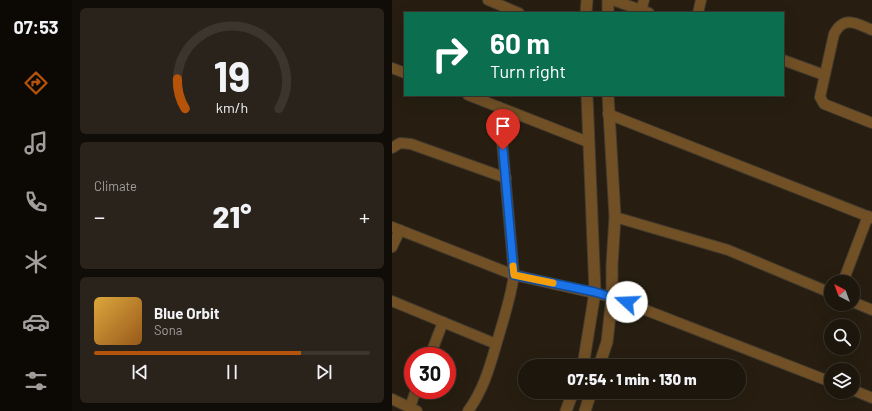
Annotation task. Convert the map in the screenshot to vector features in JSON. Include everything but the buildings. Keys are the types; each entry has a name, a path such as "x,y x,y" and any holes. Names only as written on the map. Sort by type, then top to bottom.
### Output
{"street":[{"path":"488,0 518,12"},
{"path":"586,0 586,12"},
{"path":"608,0 608,12"},
{"path":"613,0 645,12 644,0"},
{"path":"698,12 701,0"},
{"path":"872,30 853,22 844,22 838,27 834,34 820,97 824,104 872,123"},
{"path":"784,60 824,75"},
{"path":"392,68 404,73"},
{"path":"471,96 588,142"},
{"path":"584,359 595,292 587,96"},
{"path":"601,359 606,342 612,297 615,217 608,96"},
{"path":"468,411 477,399 485,383 512,292 514,275 500,107"},
{"path":"608,114 870,217 846,275"},
{"path":"392,148 400,143 410,144 506,178"},
{"path":"615,217 728,250 824,290"},
{"path":"392,247 396,228 514,275 612,297 824,379"},
{"path":"392,301 496,344"},
{"path":"860,305 872,310"},
{"path":"433,347 443,322"},
{"path":"860,393 872,398"},
{"path":"392,399 414,409 415,399"},
{"path":"566,411 570,399"},
{"path":"585,411 589,399"}],"slow traffic":[{"path":"513,266 514,275 553,283"}],"route":[{"path":"503,150 514,275 595,292 627,302"}]}
